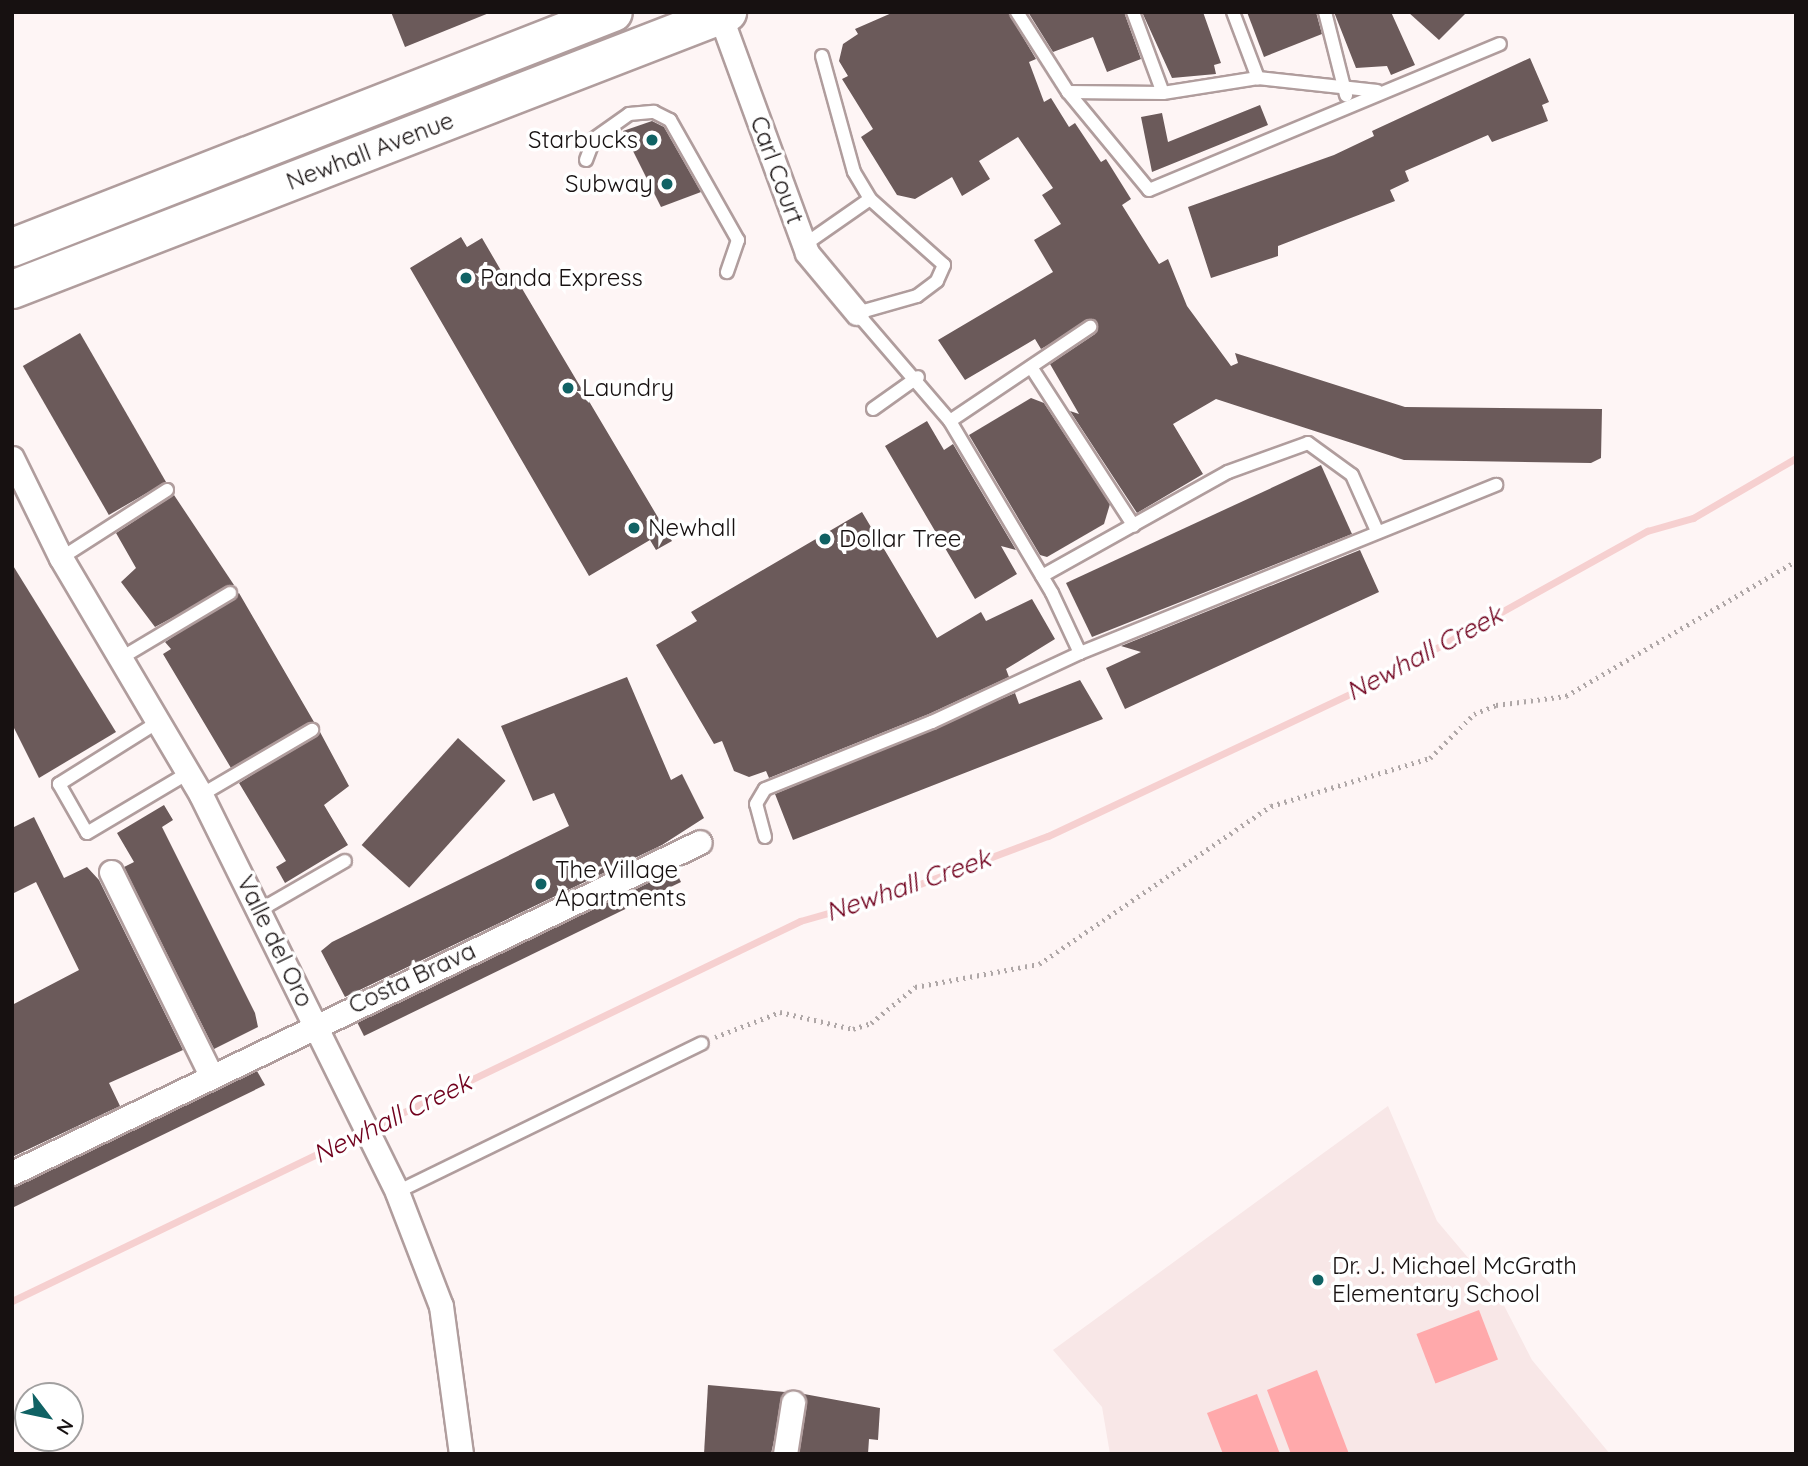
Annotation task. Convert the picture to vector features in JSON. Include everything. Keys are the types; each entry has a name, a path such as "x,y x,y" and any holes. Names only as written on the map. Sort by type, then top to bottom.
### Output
{"main road":[{"name":"Newhall Avenue","path":"12,247 613,12"},
{"name":"Newhall Avenue","path":"12,289 722,13"},
{"path":"271,146 287,183"}],"street":[{"name":"Carl Court","path":"722,13 804,245 857,313"},
{"name":"Valle del Oro","path":"12,458 18,486 201,795 338,1066 394,1187 441,1306 461,1454"},
{"name":"Costa Brava","path":"12,1173 316,1023 700,842"},
{"path":"111,872 211,1075"},
{"path":"785,1454 793,1403"}],"lane":[{"path":"1017,12 1068,92 1149,190 1500,44"},
{"path":"1133,12 1163,93"},
{"path":"1233,12 1258,78"},
{"path":"1325,12 1349,105"},
{"path":"822,56 854,172 870,199 944,265 937,281 917,296 857,313 918,377 950,421 1042,576 1080,653"},
{"path":"1068,92 1163,93 1258,78 1382,91"},
{"path":"586,160 594,139 629,114 654,112 670,120 738,240 727,272"},
{"path":"804,245 870,199"},
{"path":"950,421 1090,327"},
{"path":"1031,367 1134,526"},
{"path":"873,409 918,377"},
{"path":"1042,576 1228,472 1308,443 1352,475 1377,531"},
{"path":"765,837 756,804 765,789 932,722 1080,653 1496,485"},
{"path":"61,558 167,489"},
{"path":"121,658 230,593"},
{"path":"158,723 59,785 87,833 188,773"},
{"path":"201,795 312,730"},
{"path":"260,910 345,861"},
{"path":"394,1187 702,1043"}],"path":[{"path":"702,1043 780,1012 853,1029 871,1023 915,987 1039,964 1271,806 1430,758 1485,709 1566,696 1796,561"}],"shaded area":[{"name":"Dr. J. Michael McGrath Elementary School","path":"1388,1106 1437,1221 1497,1292 1532,1360 1610,1454 1110,1454 1102,1407 1053,1350"},
{"path":"1479,1310 1498,1359 1435,1383 1416,1334"},
{"path":"1317,1370 1349,1454 1291,1454 1267,1390"},
{"path":"1257,1394 1280,1454 1223,1454 1207,1413"}],"building":[{"path":"391,12 489,12 489,13 405,47"},
{"path":"894,12 1008,12 1036,59 1029,62 1044,102 1051,98 1069,127 1075,123 1101,162 1106,159 1131,199 1122,205 1159,264 1168,259 1187,306 1231,366 1238,363 1235,353 1405,407 1602,409 1601,458 1591,463 1404,460 1216,399 1173,424 1203,474 1137,513 1070,411 1079,414 1050,364 1095,334 1094,320 1041,349 1035,339 965,380 938,340 1053,272 1034,240 1061,224 1042,195 1053,188 1018,137 979,161 990,179 962,196 952,177 915,199 897,195 861,137 873,129 842,79 848,76 839,61 843,44 858,34 855,29"},
{"path":"1028,12 1124,12 1141,59 1107,72 1093,37 1053,52"},
{"path":"1142,12 1203,12 1221,63 1214,65 1216,74 1172,78"},
{"path":"1247,12 1316,12 1322,34 1264,57"},
{"path":"1334,12 1391,12 1415,65 1391,75 1387,66 1356,68"},
{"path":"1408,12 1467,12 1439,40"},
{"path":"1530,58 1549,102 1542,105 1548,121 1492,142 1488,135 1405,171 1409,181 1390,190 1395,201 1278,246 1278,256 1211,278 1188,207 1334,155 1374,136 1372,131"},
{"path":"1260,105 1268,125 1152,172 1141,117 1162,113 1168,142"},
{"path":"652,121 664,127 701,192 661,207 623,131"},
{"path":"461,237 467,247 482,238 503,274 511,270 672,541 656,550 650,540 589,576 410,268"},
{"path":"80,333 166,482 109,515 23,366"},
{"path":"1031,398 1044,403 1110,504 1104,524 1047,557 1040,555 969,435"},
{"path":"927,421 944,450 953,444 1016,550 1001,546 1017,574 975,599 885,446"},
{"path":"1321,465 1352,534 1092,637 1066,583"},
{"path":"174,495 234,585 155,627 121,582 136,568 116,533"},
{"path":"862,512 937,638 981,612 986,621 1032,599 1055,639 1006,669 1009,677 929,714 769,778 766,771 749,777 734,771 722,741 714,744 656,645 697,621 691,612"},
{"path":"1360,550 1379,592 1125,709 1106,668 1141,652 1121,646"},
{"path":"12,564 116,732 39,778 12,724"},
{"path":"239,593 314,722 231,768 163,654 171,649 165,642"},
{"path":"627,677 671,780 682,774 704,818 662,845 345,997 321,951 332,942 569,826 554,793 533,801 501,726"},
{"path":"1080,680 1103,719 793,840 775,794 1015,693 1019,704"},
{"path":"320,732 349,786 324,805 348,845 285,883 276,867 286,861 239,783"},
{"path":"458,738 506,781 409,888 362,845"},
{"path":"164,805 173,820 162,827 255,1013 258,1027 214,1049 124,867 134,862 117,833"},
{"path":"34,817 64,878 87,867 99,880 183,1050 109,1083 120,1106 12,1157 12,1005 79,970 36,882 12,894 12,828"},
{"path":"675,870 681,882 364,1036 357,1022"},
{"path":"257,1071 265,1085 12,1208 12,1187"},
{"path":"708,1385 785,1392 771,1454 704,1454"},
{"path":"804,1394 880,1408 878,1440 869,1439 868,1454 799,1454"}],"waterway":[{"name":"Newhall Creek","path":"12,1301 800,921 888,896 1048,836 1379,680 1647,531 1693,518 1796,458"}],"place":[{"name":"Starbucks","path":"652,140"},
{"name":"Subway","path":"667,184"},
{"name":"Panda Express","path":"466,278"},
{"name":"Laundry","path":"568,388"},
{"name":"Newhall","path":"634,528"},
{"name":"Dollar Tree","path":"825,539"},
{"name":"The Village Apartments","path":"541,884"},
{"name":"Dr. J. Michael McGrath Elementary School","path":"1318,1280"}]}
